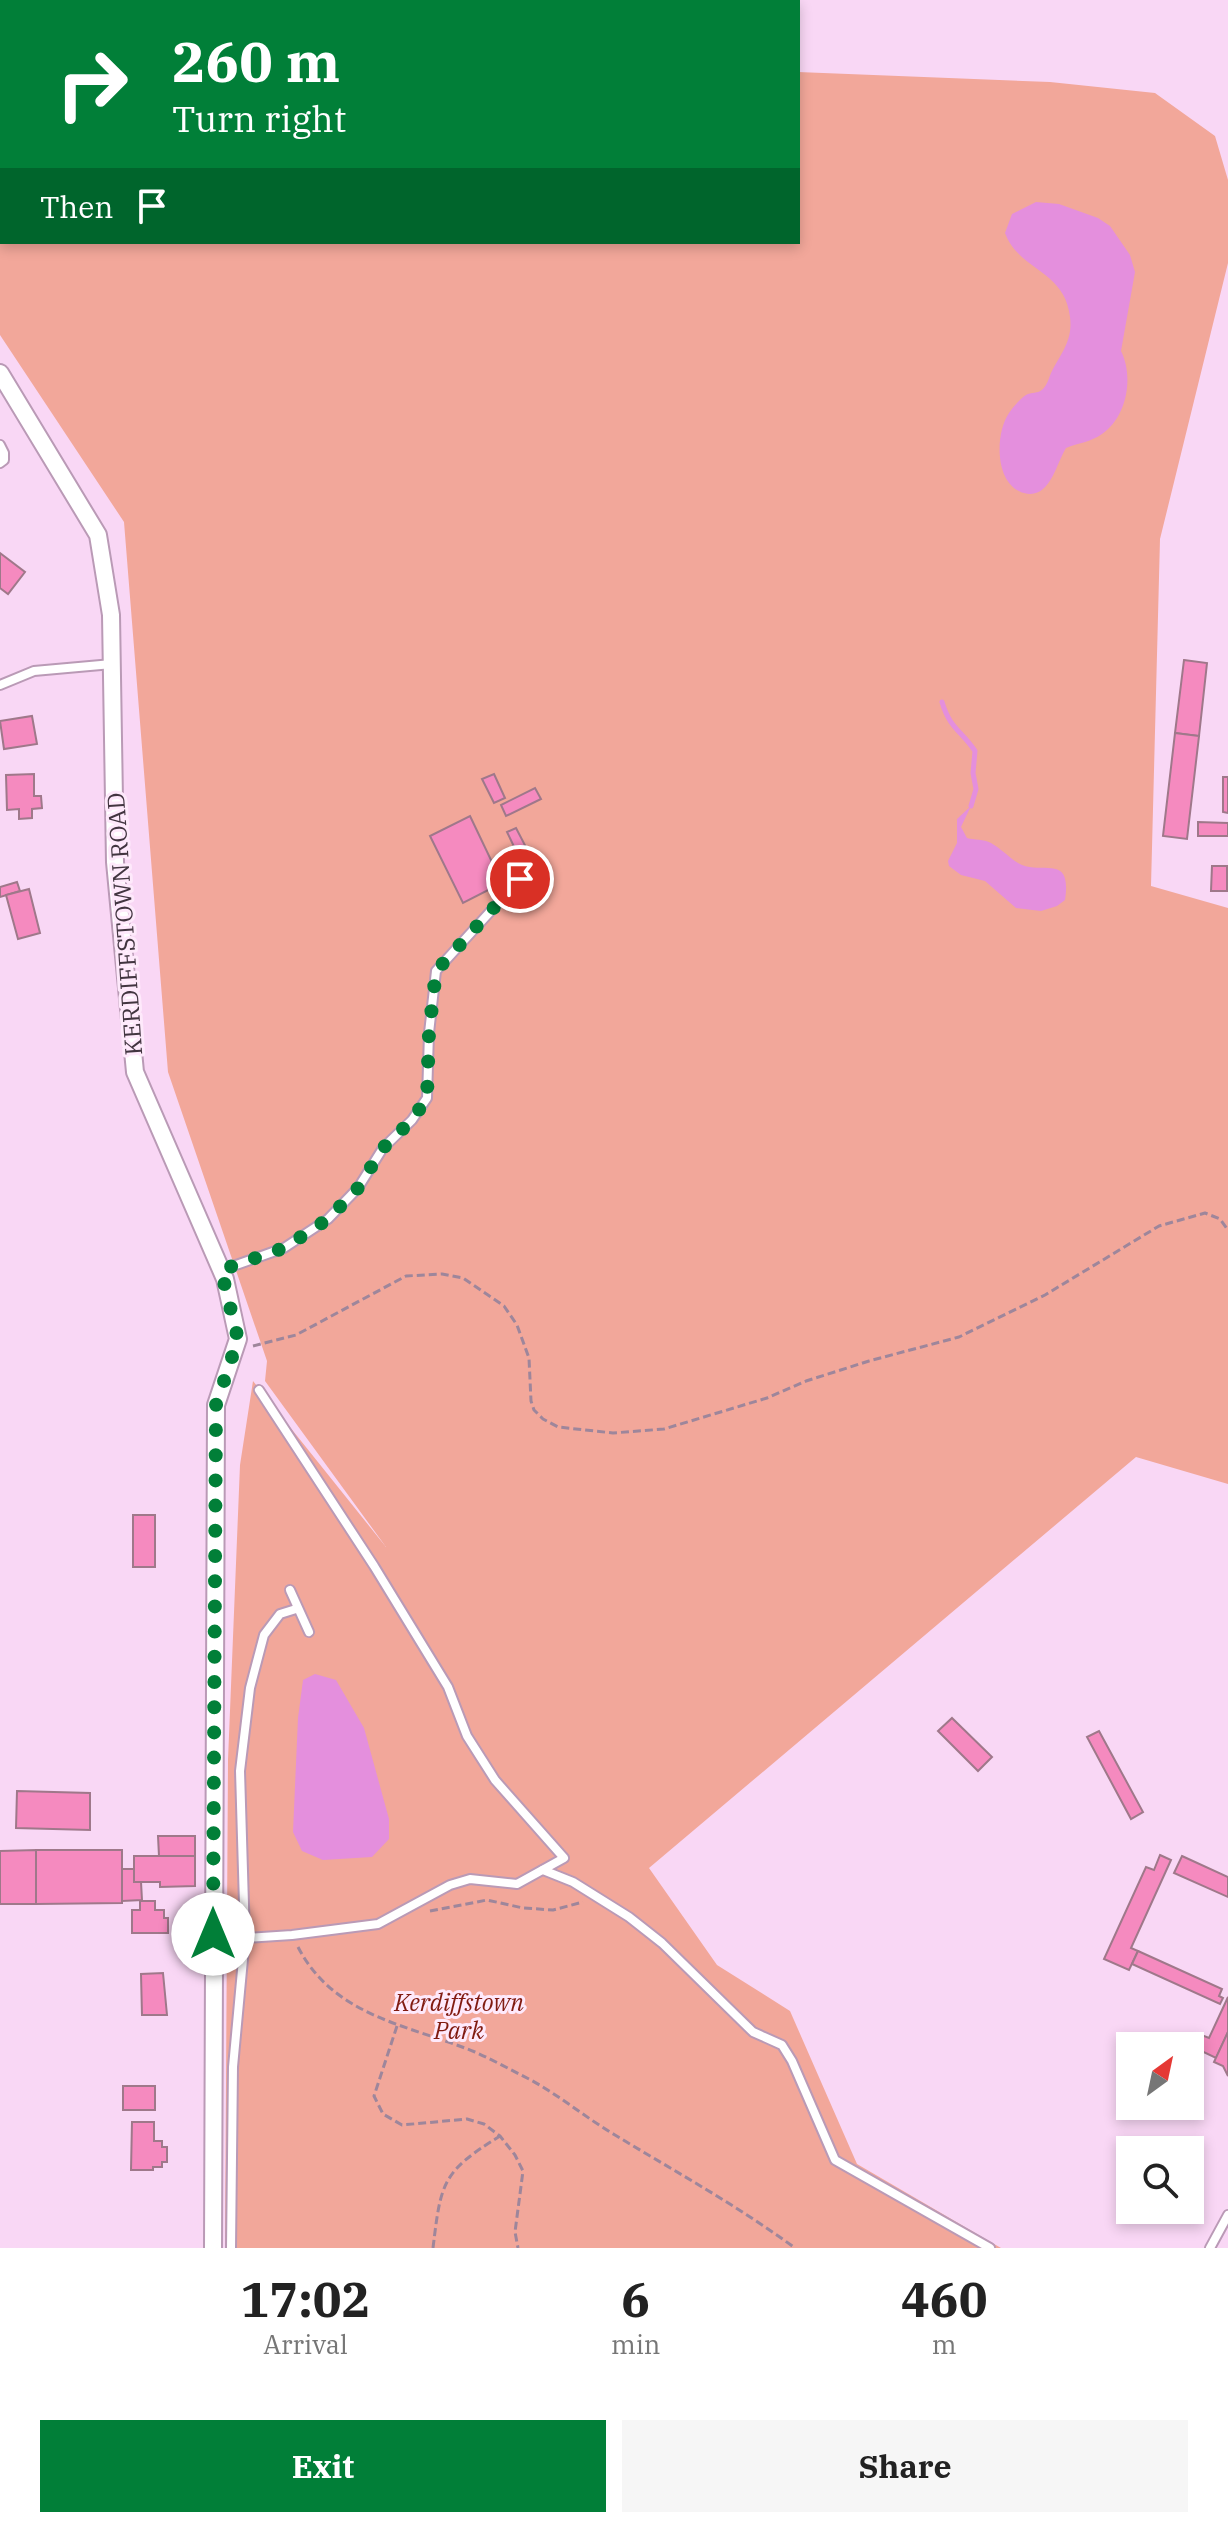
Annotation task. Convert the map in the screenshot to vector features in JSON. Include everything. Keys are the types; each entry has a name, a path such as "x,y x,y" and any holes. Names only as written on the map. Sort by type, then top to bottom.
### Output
{"street":[{"name":"KERDIFFSTOWN ROAD","path":"0,373 7,398 98,535 111,615 115,862 135,1072 221,1270 238,1339 216,1405 213,2248"}],"lane":[{"path":"0,445 4,453 4,460 0,463"},
{"path":"0,685 34,671 112,664"},
{"path":"221,1270 284,1248 328,1219 358,1188 383,1148 412,1120 427,1098 429,1033 436,971 520,879"},
{"path":"245,1938 378,1924 450,1885 470,1879 517,1884 564,1858 495,1780 467,1736 448,1687 374,1566 259,1390"},
{"path":"290,1590 309,1632"},
{"path":"231,2248 233,2067 245,1938 240,1771 250,1688 264,1635 280,1614 296,1609"},
{"path":"543,1870 598,1896 662,1943 753,2032 782,2045 835,2160 990,2248"},
{"path":"1210,2248 1228,2215"}],"path":[{"path":"234,1350 296,1335 406,1276 442,1274 463,1278 504,1306 517,1325 529,1358 531,1401 534,1410 543,1419 558,1427 613,1433 664,1429 767,1398 806,1381 869,1361 959,1337 1045,1295 1159,1226 1205,1213 1220,1219 1228,1230"},
{"path":"427,1912 487,1900 523,1908 553,1910 598,1896"},
{"path":"292,1935 307,1965 328,1988 397,2026 474,2052 532,2080 613,2134 756,2219 795,2248"},
{"path":"397,2026 374,2096 383,2114 402,2125 467,2119 484,2124 500,2136 523,2171 515,2232 518,2248"},
{"path":"433,2248 439,2198 452,2173 465,2158 500,2136"}],"green space":[{"name":"Kerdiffstown Park","path":"800,72 1050,82 1155,93 1215,136 1228,180 1228,263 1160,539 1151,886 1228,908 1228,1484 1136,1457 649,1868 717,1965 790,2011 857,2164 1001,2248 225,2248 228,1760 240,1465 253,1381 386,1547 265,1381 267,1361 168,1072 124,522 0,335 0,244 800,244"}],"shaded area":[{"path":"1036,202 1059,204 1098,218 1110,226 1130,255 1135,272 1121,351 1127,373 1126,396 1117,418 1102,434 1066,448 1046,486 1033,494 1014,488 1007,480 1000,458 1001,433 1004,422 1017,403 1046,386 1070,333 1070,317 1060,289 1020,256 1005,233 1012,214"},
{"path":"971,806 961,827 967,838 991,843 1022,865 1060,871 1066,886 1065,900 1041,911 1016,908 985,881 961,875 949,866 948,861 957,843 957,819"},
{"path":"315,1674 336,1680 364,1728 389,1819 389,1839 372,1857 323,1860 302,1851 293,1832 298,1718 303,1680"}],"building":[{"path":"0,553 25,572 8,594 0,588"},
{"path":"1184,660 1207,663 1199,736 1175,733"},
{"path":"32,716 37,744 4,749 0,721"},
{"path":"1175,733 1199,736 1187,839 1163,836"},
{"path":"34,774 34,796 41,796 42,808 32,809 32,818 19,819 19,809 7,810 6,775"},
{"path":"494,774 505,798 494,803 482,779"},
{"path":"1223,777 1228,777 1228,813 1223,812"},
{"path":"535,788 541,799 506,816 501,805"},
{"path":"470,816 502,883 463,903 430,836"},
{"path":"1198,822 1228,823 1228,836 1198,836"},
{"path":"516,828 529,853 519,857 507,832"},
{"path":"1212,866 1227,866 1227,891 1211,891"},
{"path":"17,882 20,891 0,897 0,887"},
{"path":"29,889 40,933 18,939 6,895"},
{"path":"133,1515 155,1515 155,1567 133,1567"},
{"path":"952,1718 992,1757 978,1771 938,1731"},
{"path":"1099,1731 1143,1812 1131,1819 1087,1737"},
{"path":"17,1791 90,1793 90,1830 16,1828"},
{"path":"158,1836 195,1836 195,1856 159,1856"},
{"path":"36,1850 122,1850 122,1903 36,1904"},
{"path":"36,1850 36,1904 0,1904 0,1851"},
{"path":"1160,1855 1171,1860 1131,1948 1138,1951 1129,1970 1104,1959 1146,1867 1154,1870"},
{"path":"134,1856 195,1856 195,1886 160,1887 160,1882 134,1882"},
{"path":"1182,1856 1228,1877 1228,1897 1174,1873"},
{"path":"122,1869 134,1869 134,1882 141,1882 142,1900 122,1901"},
{"path":"140,1901 155,1901 155,1910 164,1910 164,1918 168,1918 168,1933 132,1933 132,1910 140,1910"},
{"path":"1138,1951 1222,1989 1220,2004 1132,1964"},
{"path":"163,1973 167,2015 142,2015 141,1974"},
{"path":"1228,1997 1228,2032 1216,2058 1204,2052 1204,2036 1209,2038"},
{"path":"1228,2032 1228,2076 1223,2066 1214,2062"},
{"path":"123,2086 155,2086 155,2110 123,2110"},
{"path":"132,2122 154,2122 154,2141 162,2141 162,2147 167,2147 167,2162 162,2162 162,2167 131,2170"}],"waterway":[{"path":"942,702 952,724 975,751 973,773 976,789 971,806"}],"route":[{"path":"213,1934 216,1405 238,1339 221,1270 284,1248 328,1219 358,1188 383,1148 412,1120 427,1098 429,1033 436,971 520,879"}]}
